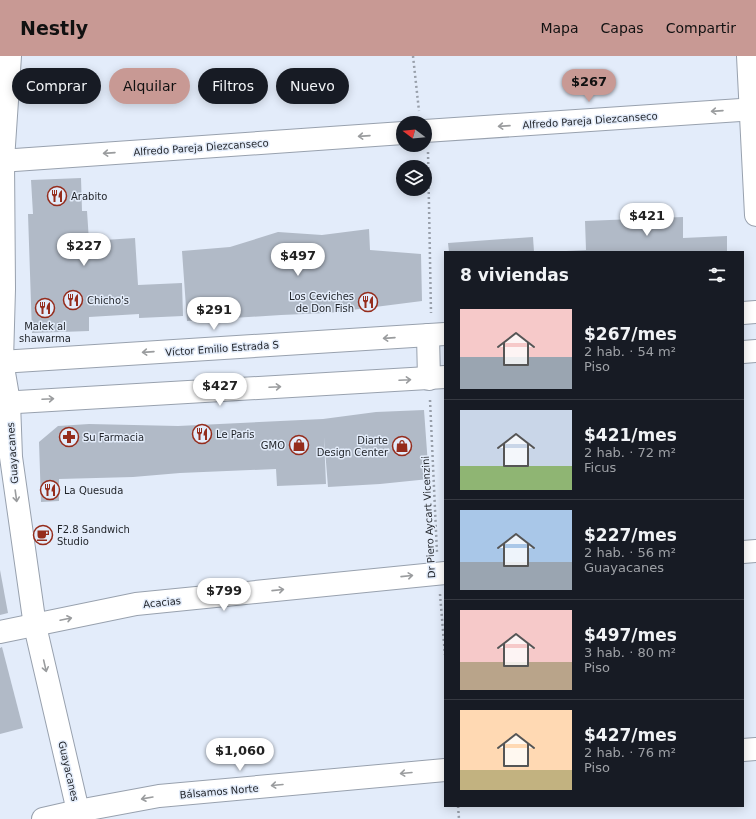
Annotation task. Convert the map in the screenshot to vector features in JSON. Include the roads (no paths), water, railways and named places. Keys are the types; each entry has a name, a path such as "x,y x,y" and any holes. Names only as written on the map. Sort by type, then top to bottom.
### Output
{"street":[{"name":"Guayacanes","path":"10,56 2,160 4,289 1,362 4,402 35,626 80,815"},
{"path":"748,56 754,109 756,215"},
{"name":"Alfredo Pareja Diezcanseco","path":"432,131 754,109"},
{"name":"Alfredo Pareja Diezcanseco","path":"2,160 396,133"},
{"path":"744,313 756,312"},
{"path":"4,402 437,378 437,335"},
{"name":"Víctor Emilio Estrada S","path":"1,362 437,335"},
{"path":"744,352 756,351"},
{"path":"744,552 756,551"},
{"name":"Acacias","path":"0,632 136,604 442,573"},
{"path":"744,750 756,749"},
{"name":"Bálsamos Norte","path":"43,819 80,815 159,796 444,770"}],"place":[{"name":"Arabito","path":"57,196"},
{"name":"Chicho's","path":"73,300"},
{"name":"Los Ceviches de Don Fish","path":"368,302"},
{"name":"Malek al shawarma","path":"45,308"},
{"name":"Le Paris","path":"202,434"},
{"name":"Su Farmacia","path":"69,437"},
{"name":"GMO","path":"299,445"},
{"name":"Diarte Design Center","path":"402,446"},
{"name":"La Quesuda","path":"50,490"},
{"name":"F2.8 Sandwich Studio","path":"43,535"}]}
